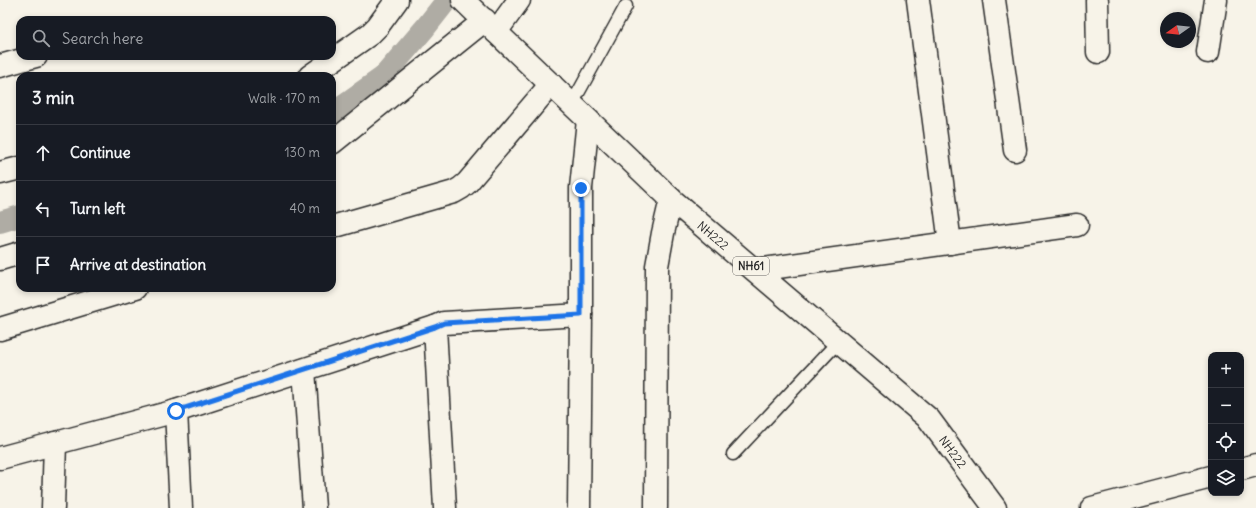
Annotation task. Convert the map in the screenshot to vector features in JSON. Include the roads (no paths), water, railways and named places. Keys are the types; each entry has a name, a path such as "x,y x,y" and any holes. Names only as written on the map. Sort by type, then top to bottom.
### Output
{"main road":[{"path":"336,58 370,34 378,26 397,0"},
{"path":"336,140 479,15 519,0"},
{"path":"918,0 950,243"},
{"path":"994,0 1015,150"},
{"path":"1097,0 1098,52"},
{"path":"1208,52 1216,0"},
{"name":"NH222","path":"479,15 671,199 930,419 995,508"},
{"path":"4,63 18,60"},
{"path":"316,72 333,60"},
{"path":"336,227 454,192 461,188 467,183 551,84"},
{"path":"579,508 581,188 588,120"},
{"path":"0,173 16,169"},
{"path":"656,508 657,266 671,199"},
{"path":"756,270 1078,224"},
{"path":"0,259 16,254"},
{"path":"0,329 122,292"},
{"path":"0,458 176,411 444,323 581,315"},
{"path":"435,327 445,508"},
{"path":"304,370 314,508"},
{"path":"176,411 181,508"},
{"path":"53,508 55,443"},
{"path":"1244,468 1256,465"},
{"path":"1092,508 1208,478"}],"lane":[{"path":"572,104 626,6"},
{"path":"733,454 839,341"}],"waterway":[{"path":"336,110 383,77 447,0"},
{"path":"0,222 16,217"}]}
